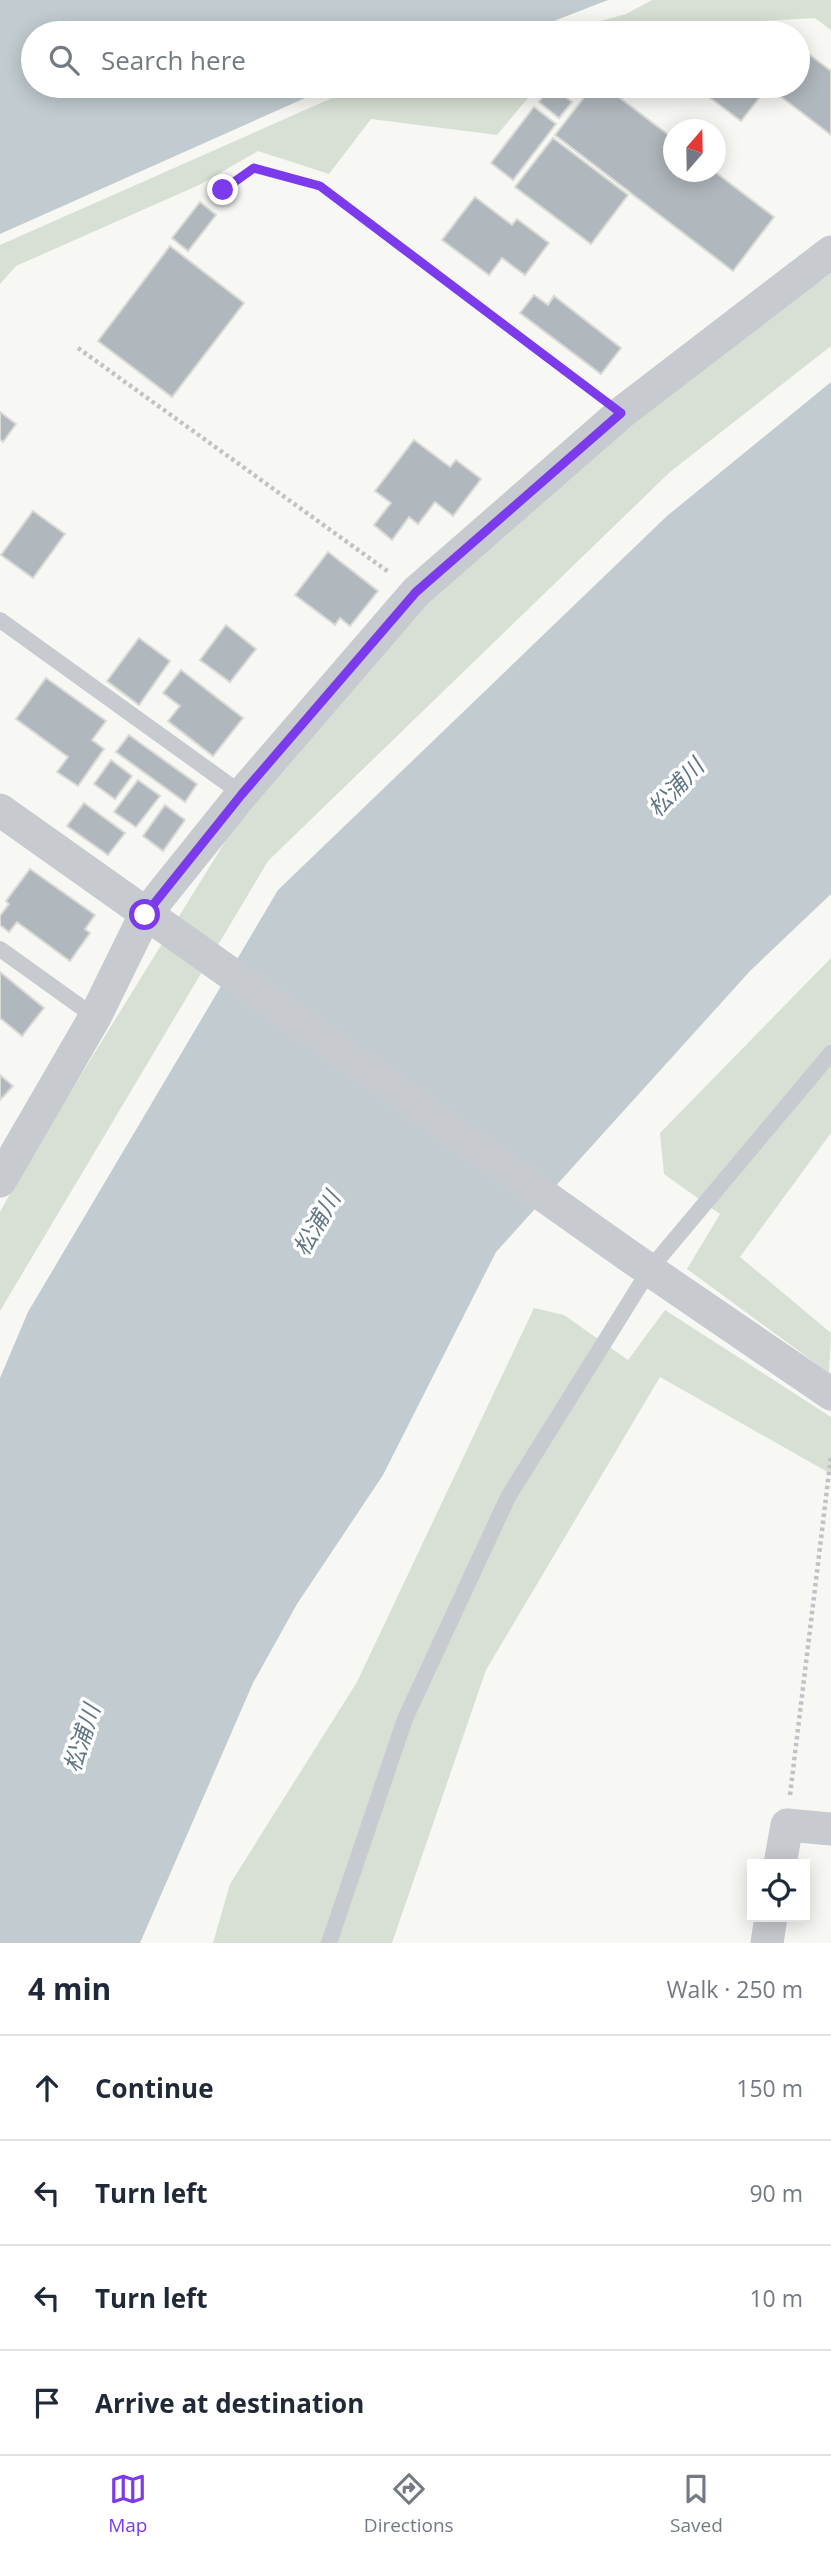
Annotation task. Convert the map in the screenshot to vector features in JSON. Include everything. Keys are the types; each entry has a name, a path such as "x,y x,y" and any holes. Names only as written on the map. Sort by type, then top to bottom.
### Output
{"street":[{"path":"0,1181 95,1017 242,794 416,592 621,413 831,251"},
{"path":"0,810 639,1262 831,1394"},
{"path":"781,1859 787,1825 831,1829"},
{"path":"767,1943 770,1922"}],"lane":[{"path":"0,620 242,794"},
{"path":"0,949 95,1017"},
{"path":"329,1943 405,1719 508,1497 639,1262 831,1053"}],"path":[{"path":"223,190 254,168 320,186 621,413"},
{"path":"78,348 416,592"},
{"path":"787,1825 831,1455"}],"shaded area":[{"path":"652,0 831,0 831,30 815,18 760,21 601,21 626,14"},
{"path":"332,98 528,98 497,135 371,119 329,174 258,151 199,185 16,266 0,284 0,245"},
{"path":"831,273 831,346 670,472 268,861 0,1311 0,1212 32,1154 246,808 424,596 626,420"},
{"path":"831,958 831,1133 740,1257 831,1333 829,1373 687,1269 720,1214 664,1174 660,1133"},
{"path":"534,1308 564,1315 628,1360 665,1310 831,1417 831,1474 660,1377 486,1670 392,1943 213,1943 230,1884 357,1682"}],"water":[{"path":"0,0 608,0 554,21 21,21 21,98 305,98 0,234"},
{"name":"松浦川","path":"831,382 831,894 750,971 496,1252 383,1475 297,1604 253,1683 140,1943 0,1943 0,1378 28,1312 278,890 667,516"}],"building":[{"path":"810,55 831,71 831,135 783,98 810,98"},
{"path":"542,98 567,98 572,102 559,118 539,102"},
{"path":"584,98 620,98 663,131 663,182 726,180 774,217 733,271 555,135"},
{"path":"710,98 759,98 741,121"},
{"path":"534,107 556,124 513,180 491,163"},
{"path":"553,138 628,195 591,244 515,187"},
{"path":"475,197 512,225 517,219 549,243 525,275 502,258 489,275 442,240"},
{"path":"200,202 216,215 188,251 172,238"},
{"path":"170,246 244,303 172,397 98,341"},
{"path":"534,295 548,305 554,296 621,348 601,374 520,313"},
{"path":"0,412 16,424 3,442 0,439"},
{"path":"414,440 450,467 456,460 481,479 453,516 435,502 418,524 409,517 392,540 374,525 391,503 375,491"},
{"path":"33,511 65,534 33,578 1,555"},
{"path":"328,552 378,591 350,626 340,618 335,625 295,595"},
{"path":"226,625 256,649 230,682 200,660"},
{"path":"139,638 170,661 139,705 107,681"},
{"path":"181,670 243,718 213,756 168,721 180,706 163,693"},
{"path":"46,678 106,721 92,740 104,749 78,786 57,772 68,757 16,719"},
{"path":"129,735 197,784 185,802 116,752"},
{"path":"111,760 132,776 115,799 94,784"},
{"path":"138,780 160,796 136,827 114,812"},
{"path":"84,803 125,833 108,855 67,826"},
{"path":"165,805 185,820 163,851 143,836"},
{"path":"30,869 95,915 85,929 90,933 70,961 17,922 9,932 0,925 0,916 9,904 6,901"},
{"path":"0,972 44,1008 22,1036 0,1018"},
{"path":"0,1075 13,1086 0,1100"}],"route":[{"path":"145,915 242,794 416,592 621,413 320,186 254,168 223,190"}]}
